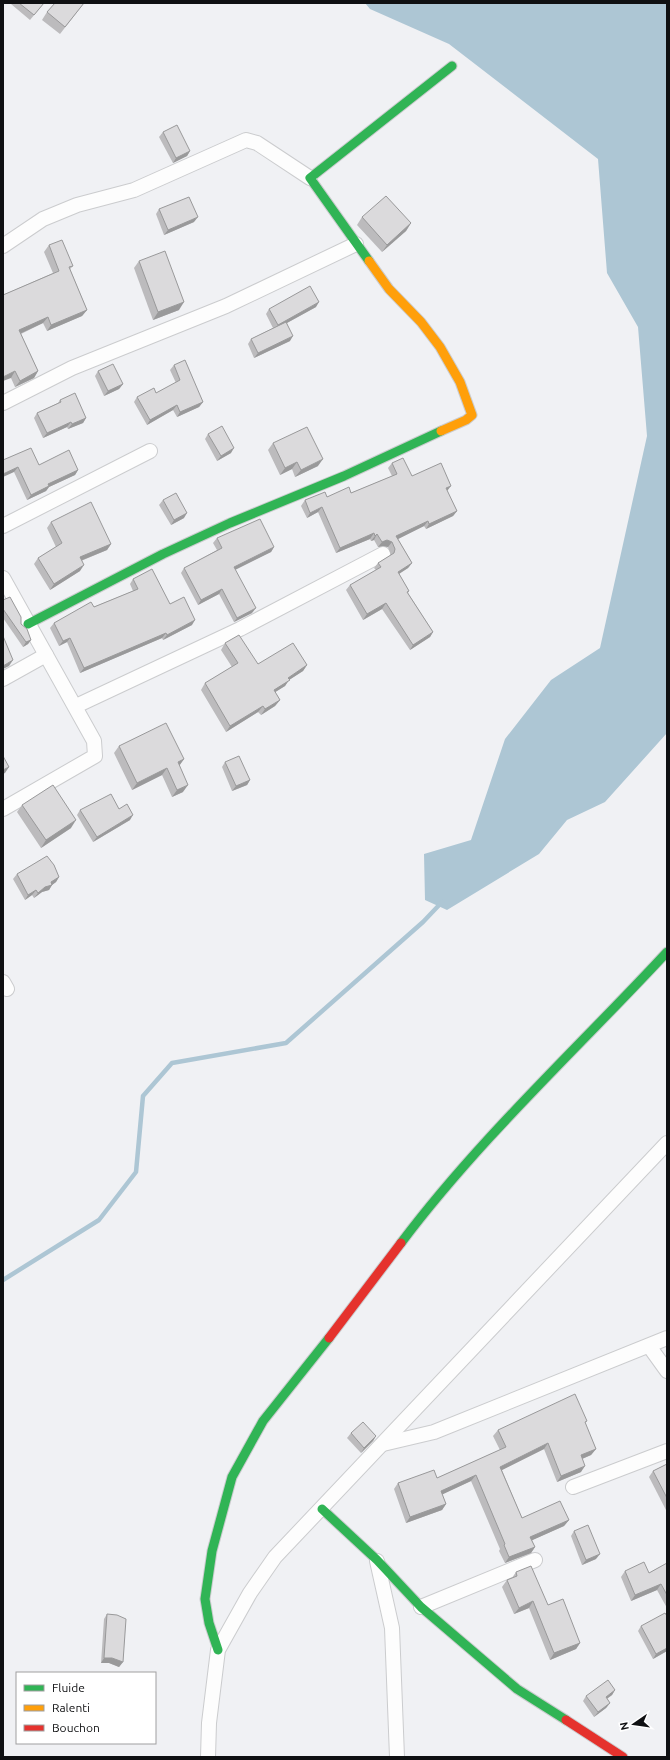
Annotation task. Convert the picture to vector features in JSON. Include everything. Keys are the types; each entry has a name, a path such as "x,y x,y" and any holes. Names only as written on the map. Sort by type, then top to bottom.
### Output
{"street":[{"path":"310,178 452,66"},
{"path":"3,246 43,220 77,205 134,190 246,140 257,143 310,178 356,244 390,289 421,322 440,347 460,382 472,415 466,420 344,476 230,523 163,554 28,624"},
{"path":"3,403 72,368 226,306 356,244"},
{"path":"3,526 150,451"},
{"path":"76,706 240,629 383,554"},
{"path":"3,578 76,706 94,741 95,756 3,809"},
{"path":"3,679 46,655"},
{"path":"218,1650 209,1622 205,1599 212,1551 232,1476 263,1421 325,1343 425,1211 540,1081 604,1020 667,952"},
{"path":"208,1757 218,1650 250,1594 275,1557 667,1143"},
{"path":"383,1444 434,1432 667,1338"},
{"path":"649,1346 667,1371"},
{"path":"574,1487 667,1451"},
{"path":"322,1509 377,1560 421,1607 517,1689 623,1757"},
{"path":"377,1560 392,1628 397,1757"},
{"path":"421,1607 535,1560"}],"water":[{"path":"365,3 667,3 667,733 605,802 567,820 539,854 447,910 425,900 424,854 471,840 505,739 551,680 600,648 647,436 638,327 607,273 598,159 449,44 370,9"}],"building":[{"path":"19,3 44,3 34,15"},
{"path":"55,3 84,3 65,27 47,12"},
{"path":"177,125 190,151 176,158 163,132"},
{"path":"386,196 411,223 387,245 362,217"},
{"path":"189,197 198,217 168,230 159,209"},
{"path":"62,240 73,266 69,267 87,310 51,325 48,317 19,330 38,371 20,381 15,371 3,377 3,295 59,271 49,245"},
{"path":"165,251 184,302 158,312 139,261"},
{"path":"310,286 319,302 278,325 269,309"},
{"path":"286,322 293,336 258,353 251,339"},
{"path":"185,360 203,402 180,412 177,405 150,420 137,397 154,388 156,393 180,380 174,365"},
{"path":"113,364 123,384 108,391 98,371"},
{"path":"75,393 86,418 72,424 71,422 47,433 37,413 61,402 60,400"},
{"path":"222,426 234,448 221,456 208,434"},
{"path":"307,427 323,459 301,470 297,462 285,468 273,443"},
{"path":"31,448 39,465 69,450 78,470 48,484 49,486 31,495 18,467 3,474 3,460"},
{"path":"403,458 412,476 441,463 451,486 446,488 457,511 429,524 428,521 396,536 412,563 398,572 409,591 407,592 433,632 413,645 386,603 367,614 350,585 381,567 378,563 394,553 395,549 392,542 387,540 382,542 377,534 375,536 374,533 340,548 322,507 310,513 305,500 325,492 327,497 349,487 351,493 397,474 392,463"},
{"path":"176,493 187,513 174,520 163,500"},
{"path":"91,502 111,544 80,557 84,565 54,584 38,558 62,543 51,522"},
{"path":"260,519 274,547 234,567 256,608 237,618 222,589 201,600 184,568 222,548 217,538"},
{"path":"152,569 170,604 184,597 195,620 167,635 166,633 84,668 70,638 63,641 54,623 91,602 94,607 138,589 133,579"},
{"path":"10,597 21,617 21,624 27,629 31,640 26,642 3,609 3,600"},
{"path":"239,635 258,664 293,643 307,665 288,678 290,680 274,690 280,700 265,709 263,706 230,726 205,683 238,663 225,643"},
{"path":"3,636 13,660 3,666"},
{"path":"166,723 184,759 178,762 188,785 177,790 167,768 137,783 119,746"},
{"path":"3,756 9,767 3,770"},
{"path":"239,756 250,780 236,786 225,762"},
{"path":"53,785 76,820 46,840 22,805"},
{"path":"111,794 119,809 127,804 133,815 97,837 80,810"},
{"path":"47,856 54,865 59,877 51,882 52,885 45,887 38,893 36,890 28,895 17,874"},
{"path":"575,1394 587,1421 585,1422 596,1449 581,1455 585,1466 561,1476 548,1443 500,1467 522,1518 560,1501 569,1520 530,1537 535,1547 509,1557 476,1475 441,1491 446,1504 410,1517 398,1483 434,1470 437,1478 506,1447 498,1430"},
{"path":"363,1422 376,1436 364,1448 351,1433"},
{"path":"667,1464 667,1498 653,1471"},
{"path":"588,1525 600,1554 586,1560 574,1531"},
{"path":"644,1562 649,1573 667,1563 667,1595 661,1584 635,1595 625,1571"},
{"path":"531,1566 548,1605 563,1599 580,1643 554,1653 533,1601 519,1608 507,1580 517,1576 516,1572"},
{"path":"665,1613 667,1616 667,1648 656,1654 641,1626"},
{"path":"107,1614 117,1615 126,1619 123,1662 112,1658 104,1658"},
{"path":"608,1680 615,1690 606,1697 610,1703 598,1712 586,1696"}],"waterway":[{"path":"3,1280 99,1220 136,1172 143,1096 172,1063 286,1043 423,922 442,902"}],"traffic: fast":[{"path":"369,261 310,178 452,66"},
{"path":"28,624 163,554 230,523 344,476 441,431"},
{"path":"401,1243 431,1204 496,1130 667,952"},
{"path":"218,1650 209,1623 205,1599 212,1551 232,1477 263,1421 329,1338"},
{"path":"322,1509 377,1560 421,1607 517,1689 566,1720"}],"traffic: slow":[{"path":"369,261 389,289 421,322 440,347 460,382 472,415 466,420 441,431"}],"traffic: jam":[{"path":"329,1338 401,1243"},
{"path":"566,1720 623,1757"}]}
